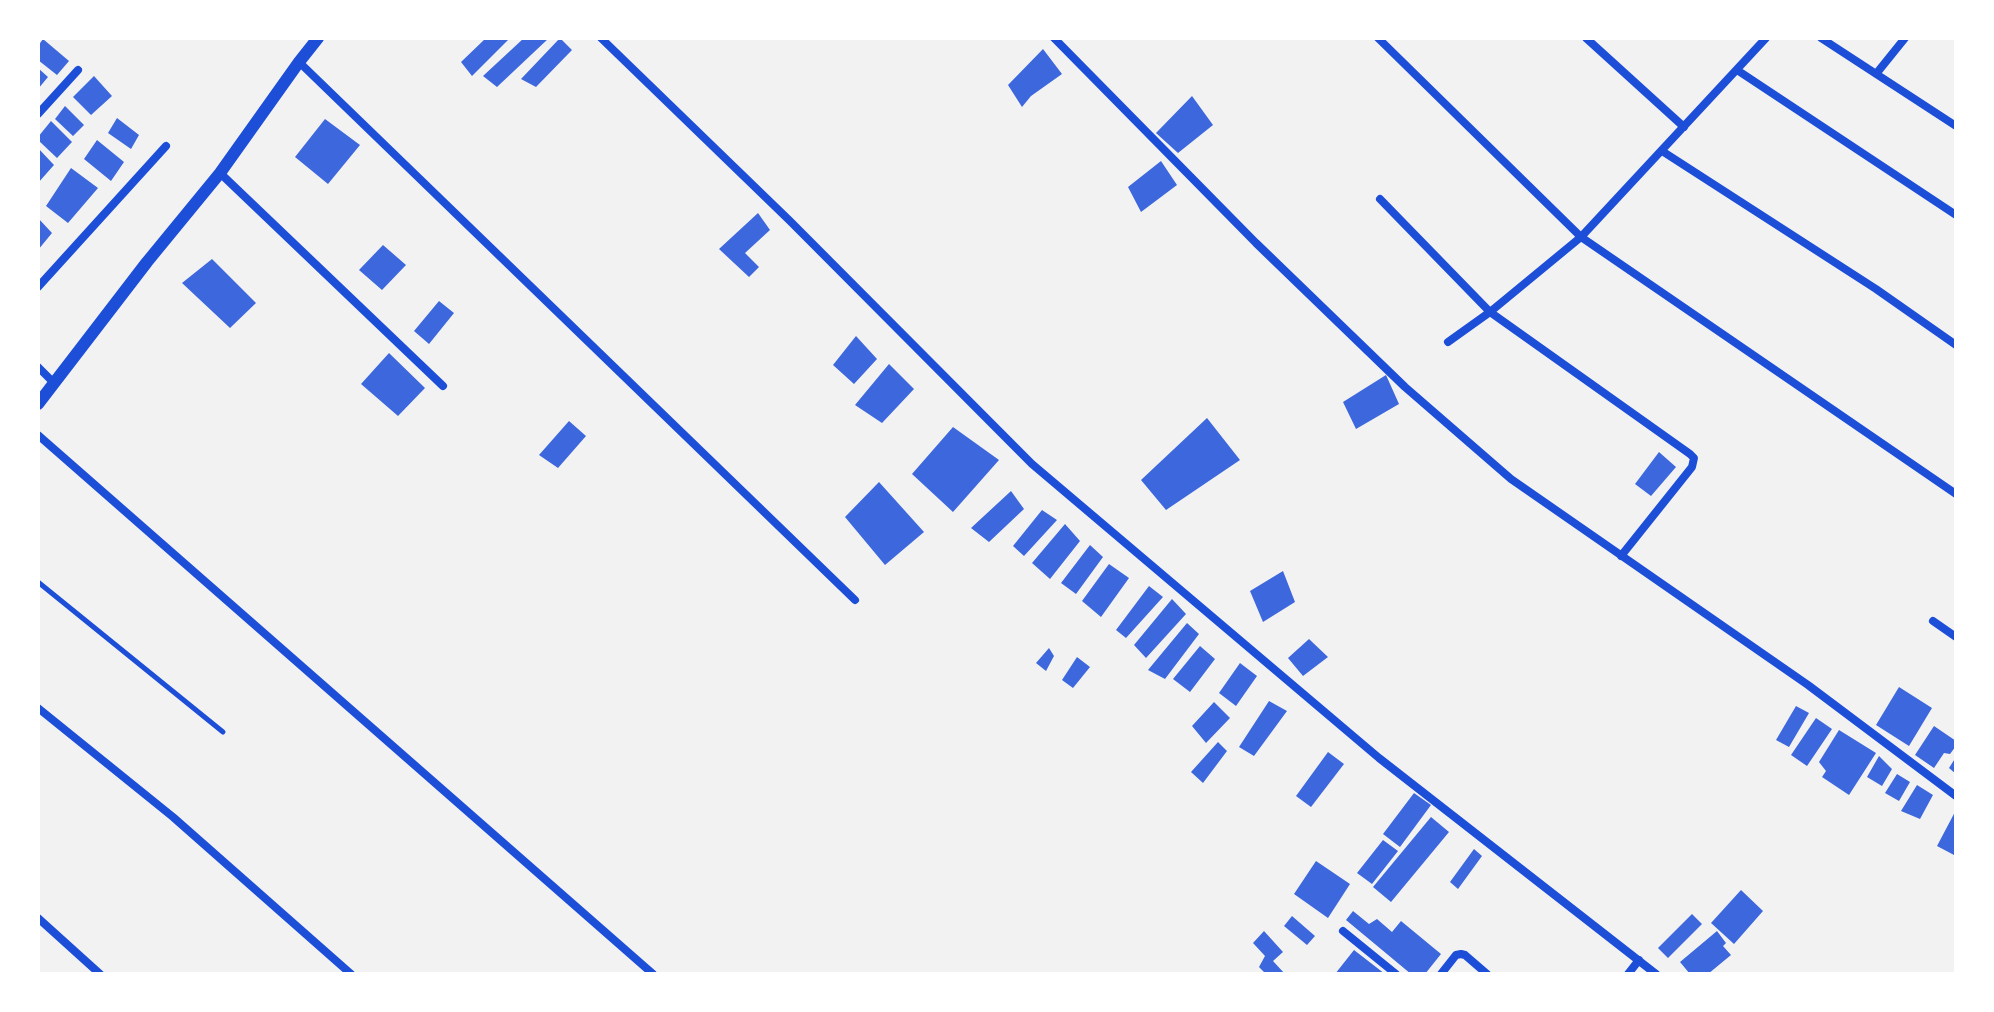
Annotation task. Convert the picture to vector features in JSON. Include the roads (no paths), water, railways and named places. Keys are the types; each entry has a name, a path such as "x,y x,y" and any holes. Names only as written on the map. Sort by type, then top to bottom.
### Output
{"main road":[{"path":"38,404 220,173 318,38"}],"street":[{"path":"601,38 790,221 1032,464 1379,758 1656,974"},
{"path":"1054,38 1256,243 1405,387 1511,479 1808,685 1956,796"},
{"path":"1378,38 1581,237 1956,494"},
{"path":"1586,38 1684,127"},
{"path":"1448,342 1490,312 1581,237 1766,38"},
{"path":"1821,38 1956,126"},
{"path":"1876,74 1905,38"},
{"path":"299,62 855,600"},
{"path":"38,114 78,70"},
{"path":"1737,70 1956,215"},
{"path":"38,287 166,146"},
{"path":"1662,151 1876,289 1956,345"},
{"path":"220,173 443,386"},
{"path":"1380,199 1490,312 1694,458 1692,467 1621,556"},
{"path":"38,367 54,383"},
{"path":"38,435 653,974"},
{"path":"1933,621 1956,637"},
{"path":"38,708 173,817 351,974"},
{"path":"38,918 100,974"},
{"path":"1343,931 1396,974"},
{"path":"1441,974 1456,955 1461,954 1487,974"},
{"path":"1628,974 1639,960"}],"lane":[{"path":"38,582 223,732"}]}
